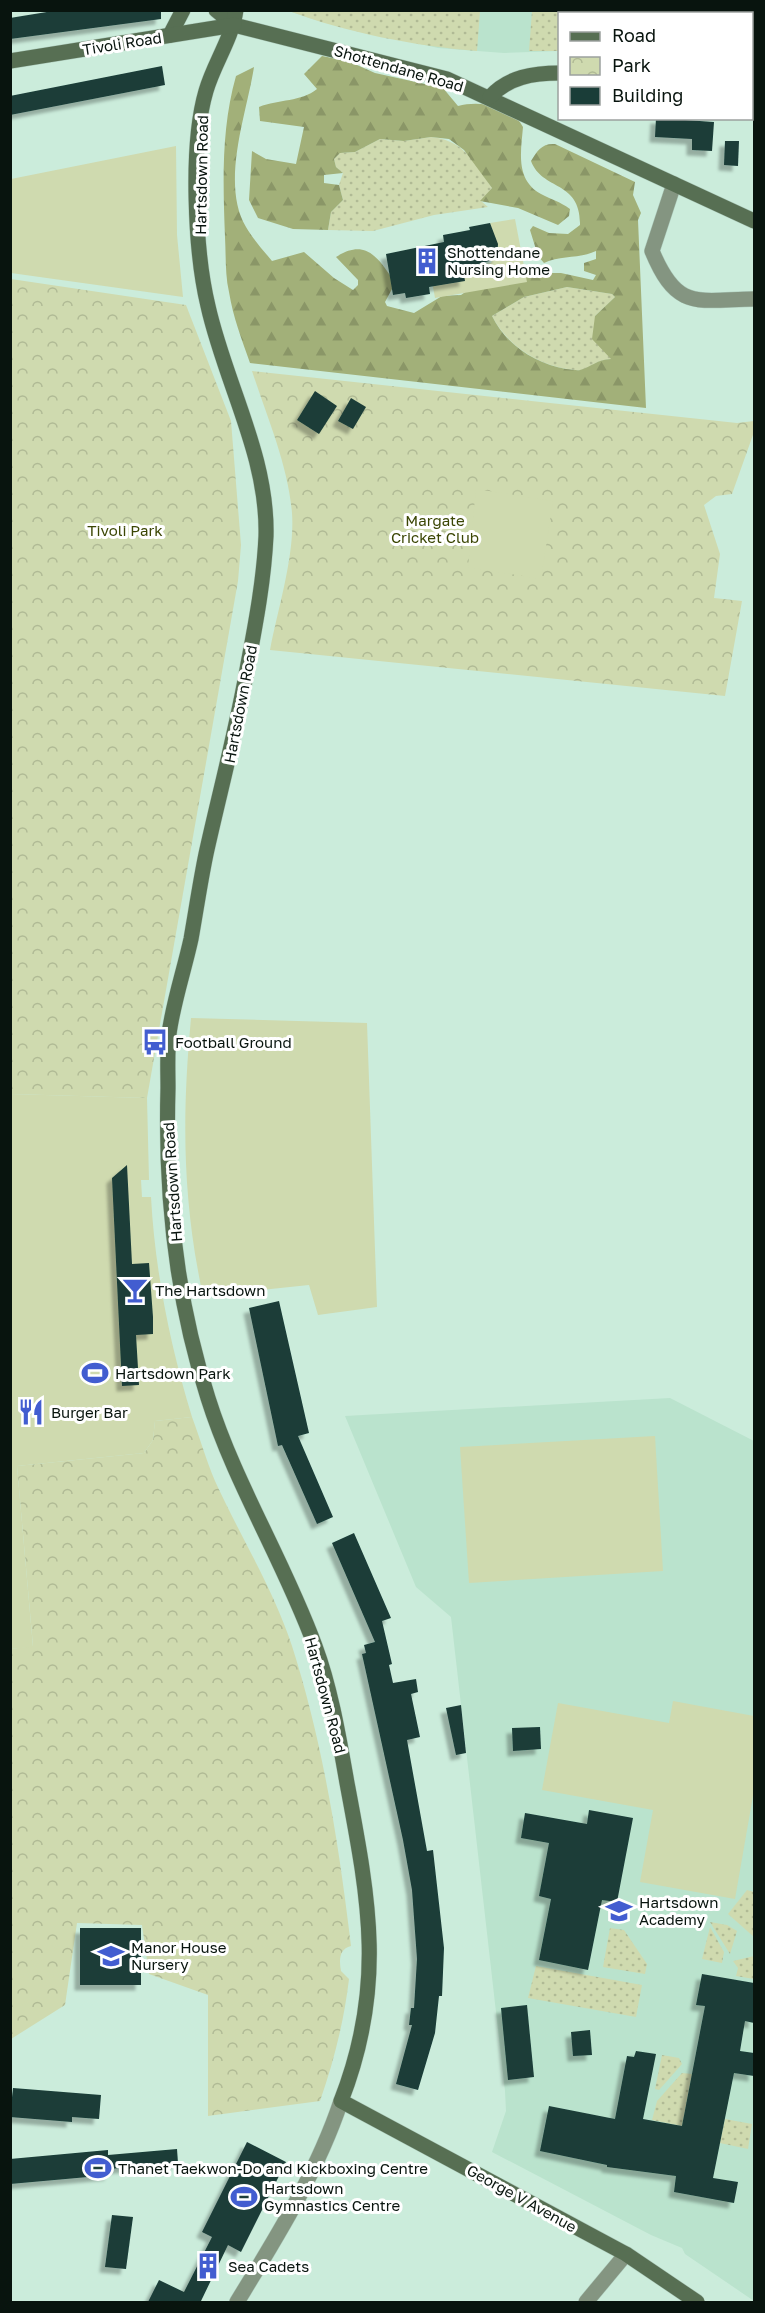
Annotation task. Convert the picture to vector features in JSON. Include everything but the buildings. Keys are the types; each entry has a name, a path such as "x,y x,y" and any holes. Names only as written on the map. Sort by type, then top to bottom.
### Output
{"main road":[{"path":"170,35 183,10"},
{"path":"216,10 235,18"},
{"name":"Tivoli Road","path":"10,61 170,35 235,18"},
{"name":"Shottendane Road","path":"235,18 447,79 754,221"},
{"name":"Hartsdown Road","path":"235,18 218,57 203,104 198,143 197,223 208,306 249,433 261,483 266,531 262,587 240,713 169,1034 167,1149 174,1238 187,1320 207,1397 233,1467 271,1544 317,1649 343,1759 362,1861 370,1934 369,1991 359,2054 342,2102"},
{"path":"490,97 501,85 514,79 558,73"},
{"name":"George V Avenue","path":"342,2102 626,2254 667,2279 697,2302"}],"street":[{"path":"674,184 652,251 663,276 675,292 691,299 754,299"},
{"name":"Hartsdown Road","path":"237,2302 300,2194 332,2129 342,2102"},
{"path":"586,2302 626,2254"}],"shaded area":[{"path":"289,11 714,11 558,12 558,51 504,53 438,48 312,19"},
{"name":"Hartsdown Academy","path":"670,1398 754,1441 754,2301 685,2254 682,2248 651,2235 492,2152 506,2111 505,2091 451,1617 416,1587 345,1416"}],"green space":[{"path":"532,10 714,11 558,12 558,51 529,51"},
{"path":"289,11 480,11 477,51 382,37 333,26"},
{"path":"322,56 348,61 375,73 443,88 458,106 485,104 511,114 523,127 522,164 527,181 541,194 570,209 569,216 558,225 518,208 480,201 492,188 464,150 449,139 431,137 404,141 380,139 355,152 340,153 334,159 336,167 343,173 324,175 324,183 339,185 343,200 331,212 328,230 293,229 258,218 249,200 252,151 266,159 296,164 304,127 260,121 259,107 304,96 317,89 304,74"},
{"path":"254,67 235,169 235,190 246,227 272,261 304,252 334,278 353,290 358,285 358,280 336,257 354,249 369,252 381,263 393,280 392,289 385,302 387,306 414,313 442,296 461,295 474,286 516,273 529,277 546,273 561,273 593,280 596,275 584,271 584,263 596,259 596,251 544,263 538,256 530,230 533,226 549,233 568,234 580,225 579,211 574,200 568,193 536,171 531,161 543,146 555,144 635,182 633,195 641,213 638,220 646,408 250,363 233,310 226,265 225,136 236,76","holes":["567,287 612,294 615,297 595,316 592,339 611,359 579,370 544,363 523,352 505,336 492,316 524,297"]},
{"path":"431,137 452,143 474,162 492,188 481,201 488,207 434,215 373,231 328,230 331,212 343,200 339,185 343,173 336,167 334,159 340,153 355,152 380,139 404,141"},
{"path":"176,146 177,235 183,297 11,273 11,179"},
{"path":"515,219 527,282 435,298 430,271 472,274 471,267 491,263 496,252 499,251 490,223"},
{"name":"Tivoli Park","path":"11,279 186,305 231,421 241,545 238,581 147,1098 11,1094"},
{"path":"567,287 612,294 615,297 595,316 612,359 579,370 544,363 514,344 492,316 524,297"},
{"name":"Margate Cricket Club","path":"252,371 737,423 754,421 754,432 732,494 716,496 704,505 720,554 714,598 742,601 725,696 270,650 291,546 292,513 282,459"},
{"path":"476,489 553,501 541,579 468,567"},
{"path":"191,1018 367,1023 377,1307 318,1315 309,1285 203,1296 191,1225 186,1157 186,1089"},
{"name":"Hartsdown Park","path":"11,1094 147,1098 149,1180 141,1180 142,1197 151,1197 156,1252 165,1308 192,1417 155,1421 153,1440 144,1453 17,1466 33,1647 11,1649"},
{"name":"Hartsdown Park","path":"192,1417 215,1481 266,1583 292,1646 313,1720 329,1794 351,1946 347,1947 341,1955 341,1971 349,1979 347,1995 338,2041 320,2101 208,2116 208,1995 149,1974 142,1925 77,1923 65,2005 11,2039 11,1649 33,1646 17,1466 144,1453 153,1440 155,1421"},
{"path":"655,1436 663,1571 469,1583 460,1447"},
{"path":"673,1701 754,1716 754,1790 735,1899 640,1882 653,1810 542,1790 558,1703 669,1723"},
{"path":"747,1890 754,1892 754,1937 728,1914"},
{"path":"710,1922 727,1925 737,1931 730,1954"},
{"path":"710,1927 724,1952 722,1963 702,1959"},
{"path":"610,1928 624,1930 647,1964 645,1974 603,1967"},
{"path":"754,1956 754,1979 736,1976 738,1968 733,1961"},
{"path":"536,1966 642,1985 636,2017 528,1998"},
{"path":"662,2055 679,2058 682,2064 659,2090 655,2089"},
{"path":"682,2073 692,2074 682,2126 652,2120 657,2101"},
{"path":"725,2119 752,2124 748,2149 720,2143"}],"place":[{"name":"Shottendane Nursing Home","path":"427,261"},
{"name":"Football Ground","path":"155,1042"},
{"name":"The Hartsdown","path":"135,1290"},
{"name":"Hartsdown Park","path":"95,1373"},
{"name":"Burger Bar","path":"31,1412"},
{"name":"Hartsdown Academy","path":"619,1911"},
{"name":"Manor House Nursery","path":"111,1956"},
{"name":"Thanet Taekwon-Do and Kickboxing Centre","path":"98,2168"},
{"name":"Hartsdown Gymnastics Centre","path":"244,2197"},
{"name":"Sea Cadets","path":"208,2266"}]}
